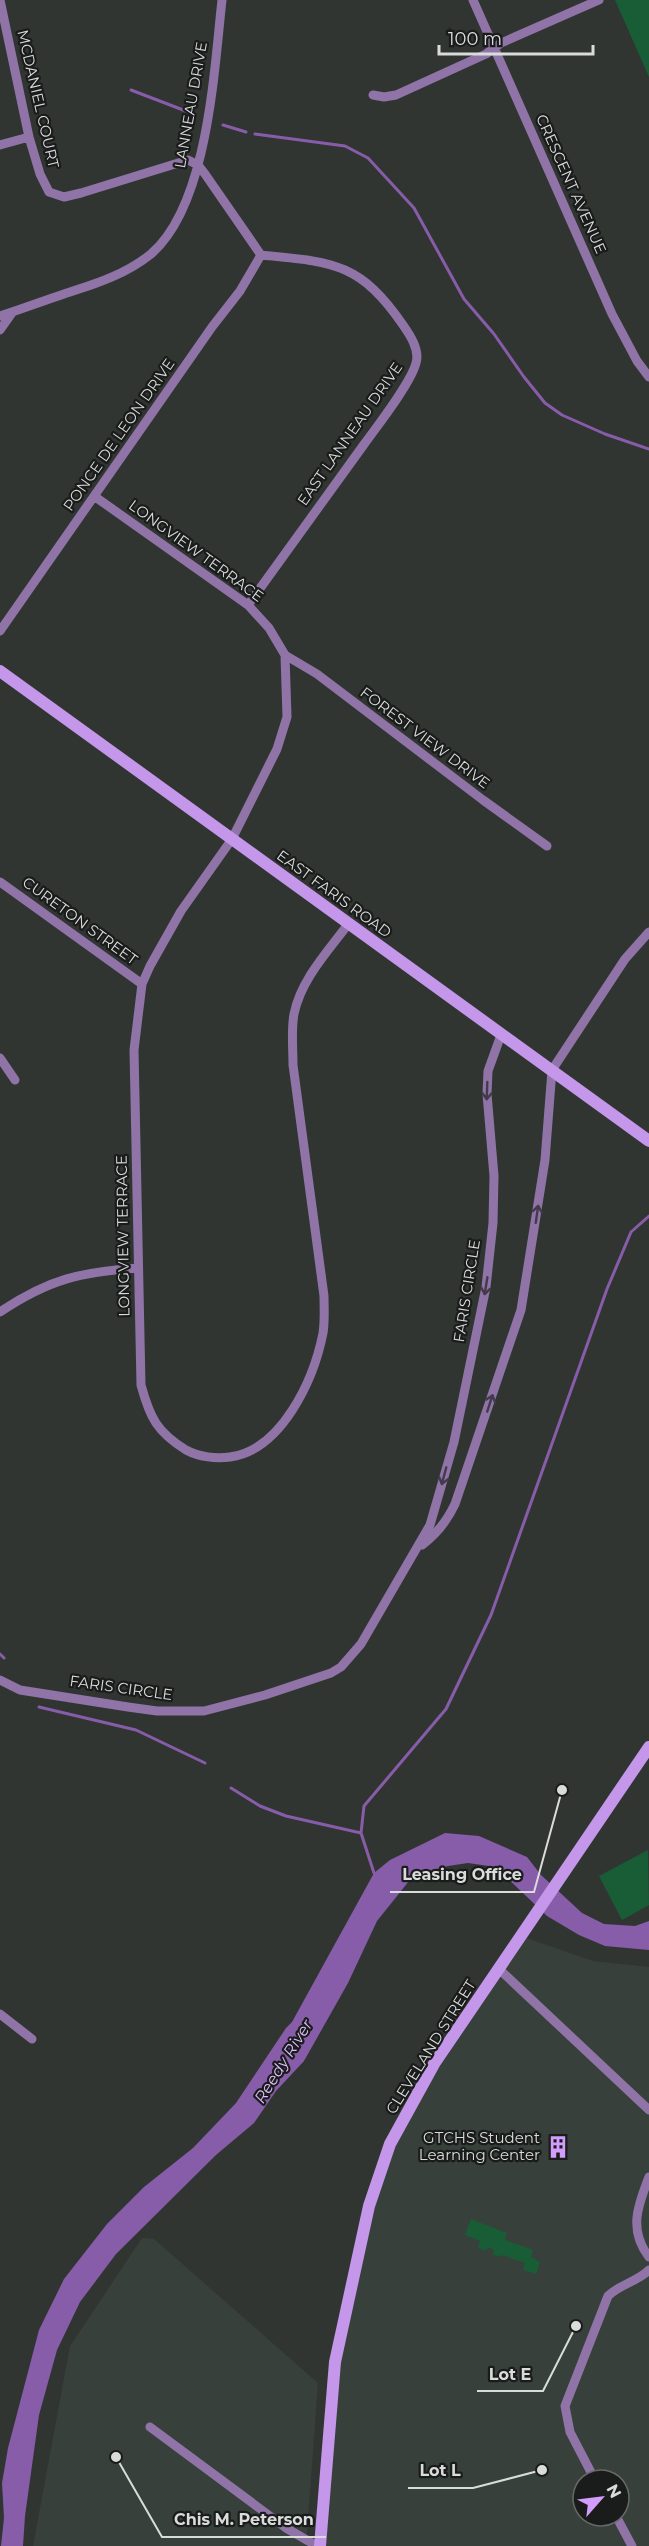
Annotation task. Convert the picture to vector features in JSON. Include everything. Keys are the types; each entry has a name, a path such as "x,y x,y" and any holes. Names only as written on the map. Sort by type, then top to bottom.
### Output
{"street":[{"name":"MCDANIEL COURT","path":"0,0 29,137 44,186 49,192 55,196 81,193 188,160 198,165"},
{"name":"LANNEAU DRIVE","path":"0,316 96,285 116,276 150,254 181,212 198,165 213,76 222,0"},
{"name":"CRESCENT AVENUE","path":"473,0 612,314 631,351 649,377"},
{"path":"373,95 384,97 396,95 599,0"},
{"path":"0,145 29,137"},
{"path":"198,165 261,255"},
{"name":"PONCE DE LEON DRIVE","path":"0,631 206,336 240,291 261,255"},
{"name":"EAST LANNEAU DRIVE","path":"248,605 386,413 416,364 417,356 407,331 395,314 376,291 353,273 329,263 261,255"},
{"path":"0,330 12,312"},
{"name":"LONGVIEW TERRACE","path":"94,496 248,605 269,628 285,655 287,702 285,726 277,749 232,839 165,936 142,984 134,1050 141,1385 156,1426 172,1441 192,1453 210,1457 237,1456 262,1445 289,1415 307,1383 324,1331 324,1296 293,1065 293,1029 299,996 310,976 349,923"},
{"name":"FOREST VIEW DRIVE","path":"285,655 317,674 547,846"},
{"name":"EAST FARIS ROAD","path":"0,671 649,1142"},
{"name":"CURETON STREET","path":"0,882 142,984"},
{"path":"552,1070 625,959 649,932"},
{"name":"FARIS CIRCLE","path":"0,1680 20,1690 119,1706 157,1711 204,1712 315,1680 341,1667 351,1657 420,1546 435,1510 453,1442 486,1287 494,1203 494,1176 486,1094 488,1071 501,1035"},
{"path":"0,1058 15,1080"},
{"name":"FARIS CIRCLE","path":"420,1546 434,1536 445,1523 455,1504 521,1310 545,1160 552,1070"},
{"path":"0,1312 26,1295 78,1275 138,1268"},
{"name":"CLEVELAND STREET","path":"318,2546 335,2362 375,2188 390,2144 434,2064 649,1747"},
{"path":"499,1969 649,2110"},
{"path":"0,2014 32,2039"},
{"path":"649,2177 637,2207 635,2223 641,2245 649,2257"},
{"path":"589,2468 570,2432 565,2406 608,2296 615,2289 638,2280 649,2270"},
{"path":"150,2427 286,2528 318,2546"},
{"path":"622,2528 632,2546"}],"shaded area":[{"path":"521,1936 593,1961 649,1967 649,2546 320,2546 335,2362 390,2144"},
{"path":"142,2238 154,2239 318,2383 306,2546 33,2546 70,2346"}],"green space":[{"path":"615,0 649,0 649,77"},
{"path":"648,1850 649,1905 622,1920 599,1876"},
{"path":"471,2219 507,2233 505,2240 533,2250 531,2257 540,2262 536,2274 523,2270 525,2263 502,2255 500,2257 493,2255 494,2250 488,2247 486,2251 478,2248 480,2241 465,2235"}],"water":[{"name":"Reedy River","path":"445,1833 479,1836 527,1857 541,1875 582,1913 604,1924 635,1926 649,1921 649,1950 605,1946 579,1935 547,1916 504,1875 489,1866 468,1863 448,1866 424,1873 409,1881 377,1921 348,1983 304,2061 276,2091 254,2123 216,2155 116,2254 80,2302 57,2350 39,2415 23,2546 1,2546 4,2518 2,2483 8,2448 39,2330 64,2279 107,2224 144,2187 193,2148 236,2103 292,2022 374,1873 390,1860"}],"waterway":[{"path":"131,90 191,113"},
{"path":"223,125 246,132"},
{"path":"255,134 345,146 368,158 414,208 464,299 494,334 545,403 562,415 605,434 649,449"},
{"path":"374,1873 361,1833 364,1806 446,1709 491,1615 607,1289 631,1232 649,1216"},
{"path":"0,1654 4,1658"},
{"path":"39,1707 136,1730 205,1763"},
{"path":"231,1788 260,1806 286,1816 361,1833"}],"place":[{"name":"Leasing Office","path":"562,1790"},
{"name":"GTCHS Student Learning Center","path":"558,2147"},
{"name":"Lot E","path":"576,2326"},
{"name":"Chis M. Peterson","path":"116,2457"},
{"name":"Lot L","path":"542,2470"}]}
